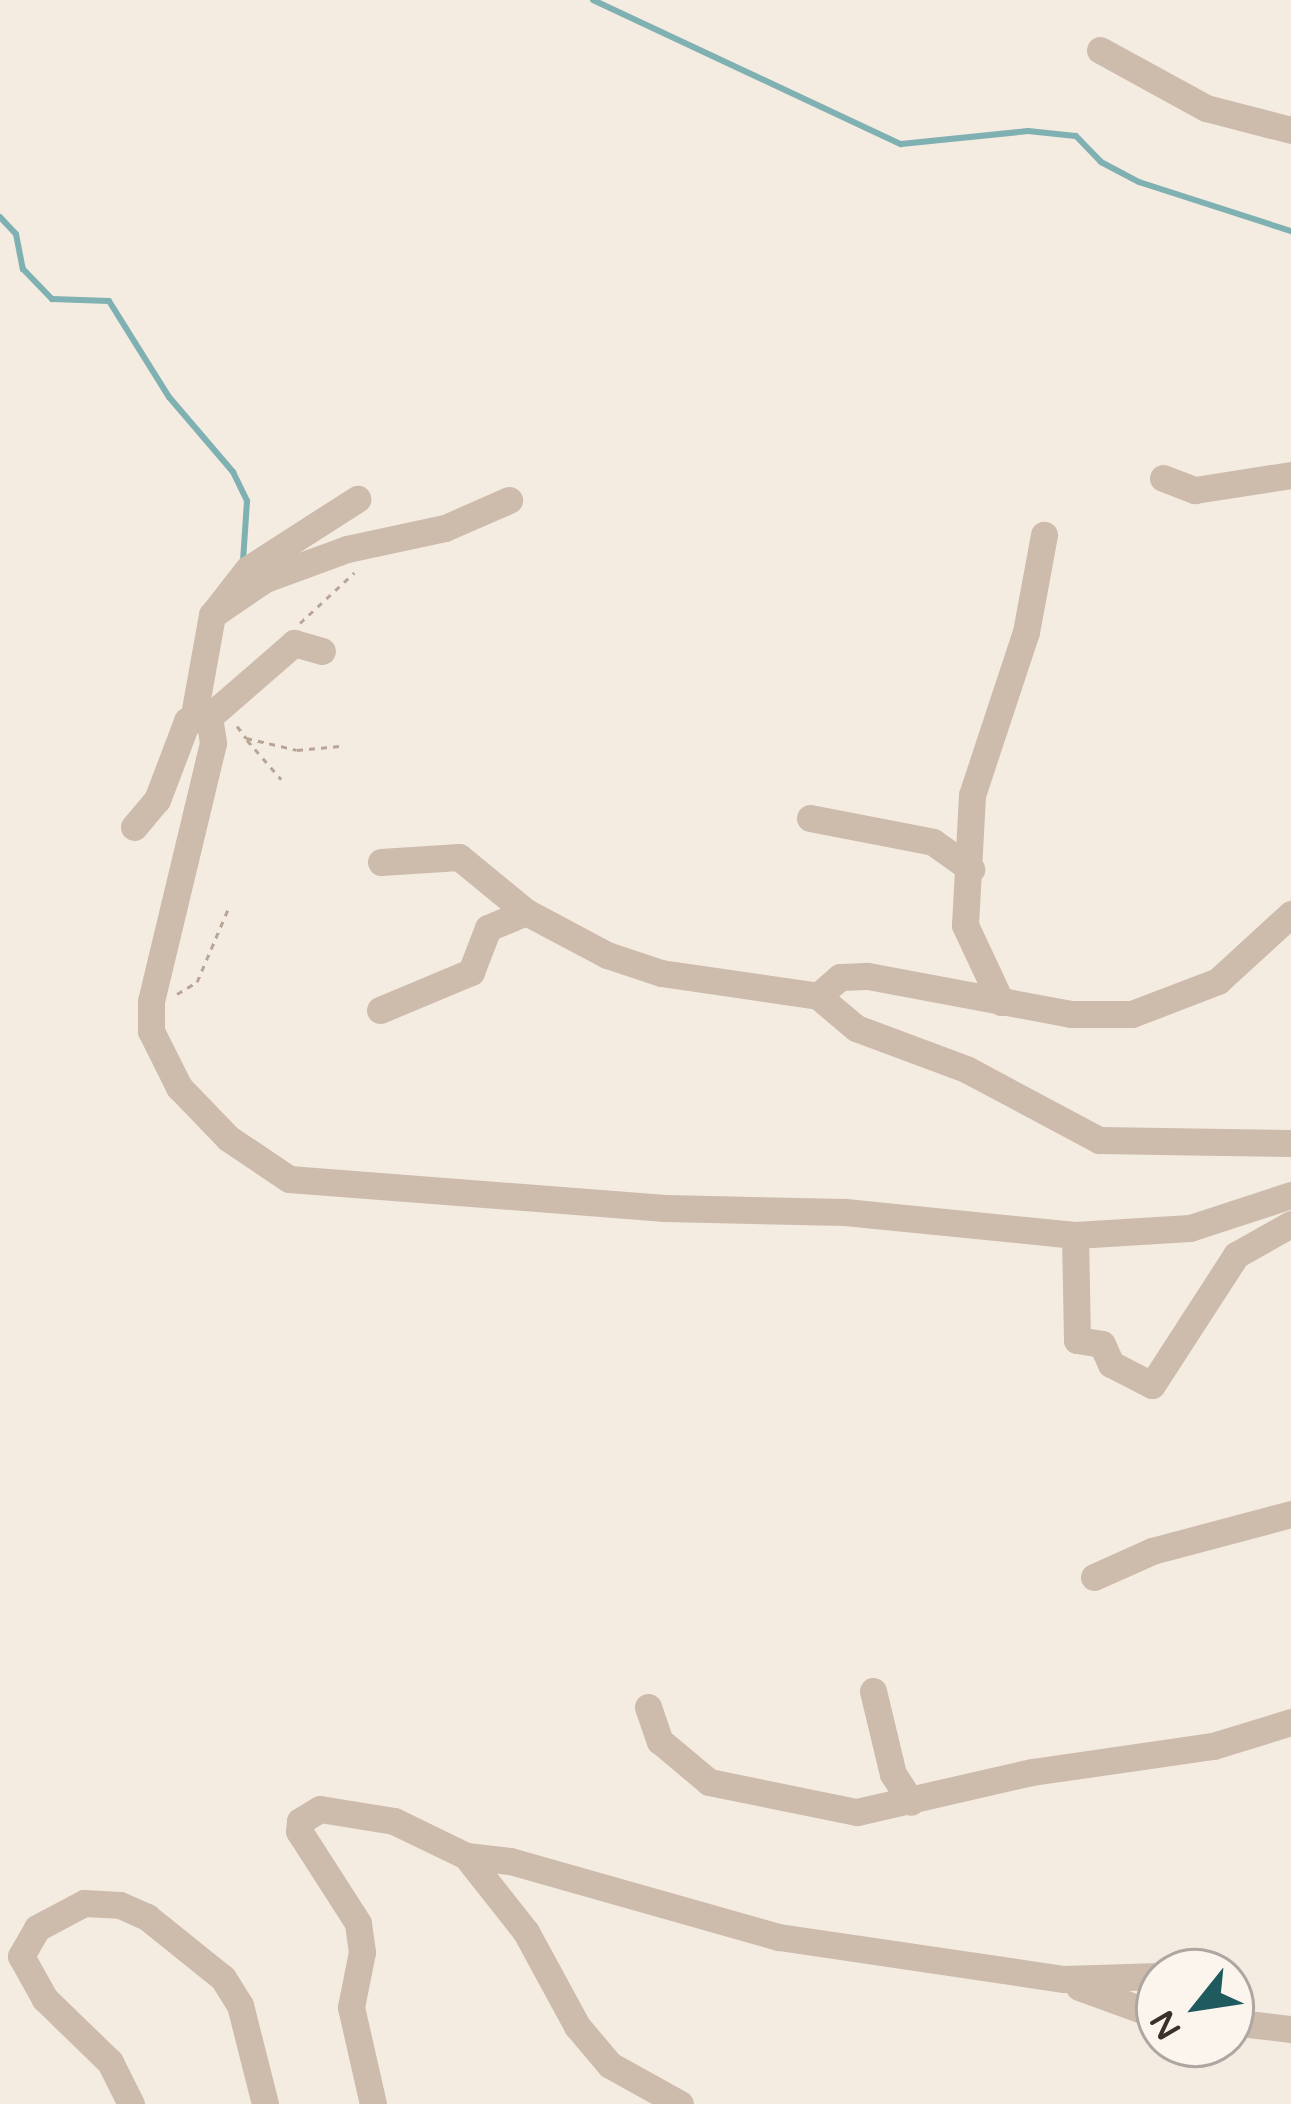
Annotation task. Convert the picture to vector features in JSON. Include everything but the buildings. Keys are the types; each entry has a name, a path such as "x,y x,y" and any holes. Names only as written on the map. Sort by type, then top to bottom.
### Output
{"street":[{"path":"1100,50 1206,108 1291,130"},
{"path":"1163,478 1195,490 1291,475"},
{"path":"357,499 248,569 212,616 208,712 213,743 151,1011 151,1031 179,1087 256,1160 315,1186 845,1212 1075,1235 1190,1228 1291,1195"},
{"path":"212,616 265,578 365,545 445,528 509,500"},
{"path":"1001,1001 969,945 977,766 1027,632 1044,535"},
{"path":"134,827 157,800 208,712 294,643 322,651"},
{"path":"810,818 933,842 971,869"},
{"path":"381,862 459,856 526,912 607,955 661,973 818,996 843,1021 966,1069 1099,1140 1291,1143"},
{"path":"380,1010 471,972 488,928 526,912"},
{"path":"818,996 840,976 867,976 1001,1001 1132,1014 1218,981 1257,953 1291,914"},
{"path":"1075,1235 1077,1340 1102,1344 1111,1364 1152,1385 1236,1256 1291,1224"},
{"path":"1094,1577 1152,1551 1291,1514"},
{"path":"873,1690 892,1774 911,1802"},
{"path":"648,1707 660,1742 709,1782 857,1812 1032,1772 1213,1746 1291,1722"},
{"path":"373,2104 351,2007 362,1952 358,1923 301,1838 300,1821 320,1809 364,1812 466,1856 510,1861 590,1890 691,1908 779,1937 1064,1979 1135,1977"},
{"path":"466,1856 513,1913 577,2026 610,2065 680,2104"},
{"path":"131,2104 110,2062 45,1999 21,1955 37,1928 84,1903 120,1905 148,1917 223,1978 240,2005 265,2104"},
{"path":"1064,1979 1135,2007"},
{"path":"1255,2025 1291,2029"}],"path":[{"path":"294,643 290,631 353,575 365,545"},
{"path":"208,712 246,738 281,779"},
{"path":"246,738 297,750 340,746"},
{"path":"151,1011 196,982 229,907"}],"waterway":[{"path":"593,0 901,144 1028,131 1076,136 1101,162 1139,182 1291,231"},
{"path":"0,217 16,234 23,269 52,299 109,301 169,397 233,472 247,501 243,561"}]}
